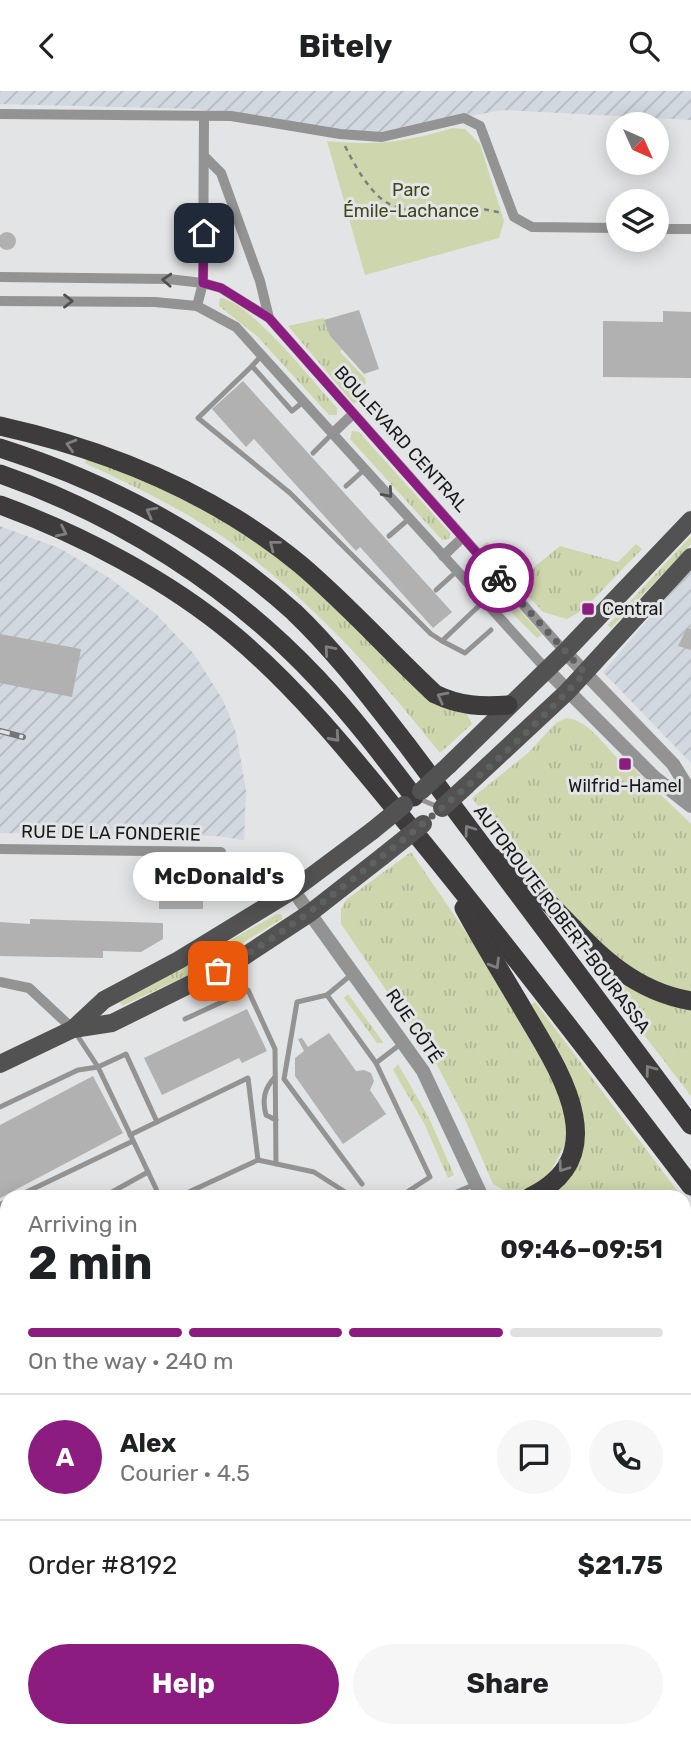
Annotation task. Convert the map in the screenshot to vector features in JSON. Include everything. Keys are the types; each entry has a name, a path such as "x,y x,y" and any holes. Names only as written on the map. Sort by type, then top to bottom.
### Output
{"highway":[{"path":"0,426 90,451 132,466 224,510 302,566 435,694 456,703 481,707 509,705"},
{"name":"AUTOROUTE ROBERT-BOURASSA","path":"0,448 75,475 195,536 267,590 312,631 365,692 691,1125"},
{"path":"0,474 65,500 132,533 238,604 316,677 409,790"},
{"path":"0,505 52,527 144,575 205,613 235,637 305,703 438,861 691,1186"},
{"path":"486,853 517,872 571,928 618,970 646,987 691,1001"},
{"path":"438,861 553,1060 574,1109 575,1139 571,1155 558,1175 539,1190"}],"main road":[{"path":"73,1029 104,1000 179,960 293,890 372,831 409,790 449,765 565,652 691,520"},
{"path":"0,1064 73,1029 112,1023 149,1006 237,961 310,913 442,808 567,692 691,557"}],"street":[{"path":"0,114 204,118 231,116 340,134 382,137 464,118 473,120 489,147 514,216 532,227 606,229"},
{"path":"197,306 203,283 206,157 204,118"},
{"path":"206,157 221,173 260,281 269,318"},
{"path":"669,229 691,229"},
{"name":"BOULEVARD CENTRAL","path":"0,277 168,279 203,283 221,288 269,318 352,415 565,652 673,764 691,793"},
{"path":"0,301 155,302 197,306 236,327 567,692 654,777 691,806"},
{"path":"334,432 352,415"},
{"path":"443,556 463,537"},
{"name":"RUE DE LA FONDERIE","path":"0,849 221,852"},
{"name":"RUE CÔTÉ","path":"293,890 403,1042 440,1104 479,1190"},
{"path":"0,982 29,988 73,1029"}],"lane":[{"path":"263,354 198,418 290,493 431,634 465,653 491,630"},
{"path":"252,366 292,411 304,400"},
{"path":"313,453 334,432"},
{"path":"346,486 366,468"},
{"path":"389,536 410,518"},
{"path":"436,590 457,571"},
{"path":"442,641 484,601"},
{"path":"409,790 442,808"},
{"path":"353,973 327,996 297,1002 284,1079 362,1184"},
{"path":"185,1019 248,990 275,1049 276,1164"},
{"path":"327,996 376,1063 430,1177 410,1190"},
{"path":"73,1029 97,1067 157,1190"},
{"path":"376,1063 403,1042"},
{"path":"0,1107 78,1070 97,1067 126,1054 157,1122"},
{"path":"30,1190 248,1077 258,1160"},
{"path":"275,1077 266,1087 263,1103 267,1115 276,1120"},
{"path":"193,1190 258,1160 314,1172 342,1190"},
{"path":"116,1190 148,1172"}],"path":[{"path":"340,134 363,181 377,198 398,210 460,206 514,216"}],"shaded area":[{"path":"0,91 691,91 691,120 669,119 669,112 606,112 606,116 502,110 377,134 338,132 196,109 0,104"},
{"path":"0,526 61,549 111,579 156,614 194,654 223,700 236,733 246,790 244,840 216,836 0,833"},
{"path":"691,569 691,763 603,672"}],"green space":[{"name":"Parc Émile-Lachance","path":"453,128 465,129 480,144 504,221 499,238 365,275 327,141 391,142"},
{"path":"220,298 232,302 264,327 337,408 337,415 329,415 257,336 219,306"},
{"path":"324,318 330,336 342,350 340,352 365,378 366,383 360,389 364,395 354,404 288,326"},
{"path":"352,431 359,432 450,533 449,539 442,540 350,439"},
{"path":"88,457 130,472 251,535 467,714 472,724 440,753 367,667 286,586 209,528 157,498 85,463"},
{"path":"691,536 691,544 611,628 608,625"},
{"path":"487,542 523,576 560,546 618,562 636,544 642,549 583,610 567,619 543,612 482,546"},
{"path":"470,561 476,561 542,635 537,638 469,570"},
{"path":"566,718 589,728 620,761 617,764 625,773 632,767 691,824 691,994 646,977 595,940 551,896 472,798 528,753 556,723"},
{"path":"411,852 474,944 565,1100 566,1143 549,1174 526,1190 504,1190 493,1184 464,1117 436,1063 341,924 341,909 347,899"},
{"path":"277,914 282,915 282,919 195,972 122,1006 120,1002"},
{"path":"590,953 691,1008 691,1096 585,958"},
{"path":"348,994 382,1043 377,1043 344,998"},
{"path":"535,1002 677,1190 549,1190 582,1138 529,1007"},
{"path":"398,1064 429,1118 454,1175 448,1178 424,1123 393,1070"}],"building":[{"path":"4,233 10,233 15,238 15,244 10,249 4,249 -1,244 -1,238"},
{"path":"359,310 379,369 364,374 330,336 324,320"},
{"path":"663,311 691,312 691,378 603,377 603,321 663,322"},
{"path":"243,381 452,612 433,628 360,547 356,551 254,439 246,447 212,409"},
{"path":"687,628 691,629 691,650 678,646"},
{"path":"0,634 81,649 72,697 0,683"},
{"path":"159,878 203,878 203,909 159,909"},
{"path":"30,919 163,923 163,939 141,952 103,951 103,958 0,956 0,922 30,924"},
{"path":"247,1009 267,1051 242,1063 239,1058 162,1095 144,1058"},
{"path":"329,1033 356,1071 371,1073 374,1081 370,1090 386,1114 343,1144 295,1076 295,1058 304,1051 298,1039 302,1038 308,1047"},
{"path":"93,1076 123,1133 15,1190 0,1190 0,1125"}],"railway":[{"path":"0,731 23,737"}],"way so far":[{"path":"218,971 310,913 413,832 496,761 585,673 499,578"}],"place":[{"name":"Central","path":"588,609"},
{"name":"Wilfrid-Hamel","path":"625,764"},
{"name":"McDonald's","path":"218,971"}],"route":[{"path":"204,233 203,283 221,288 251,304 269,318 352,415 499,578"}]}
